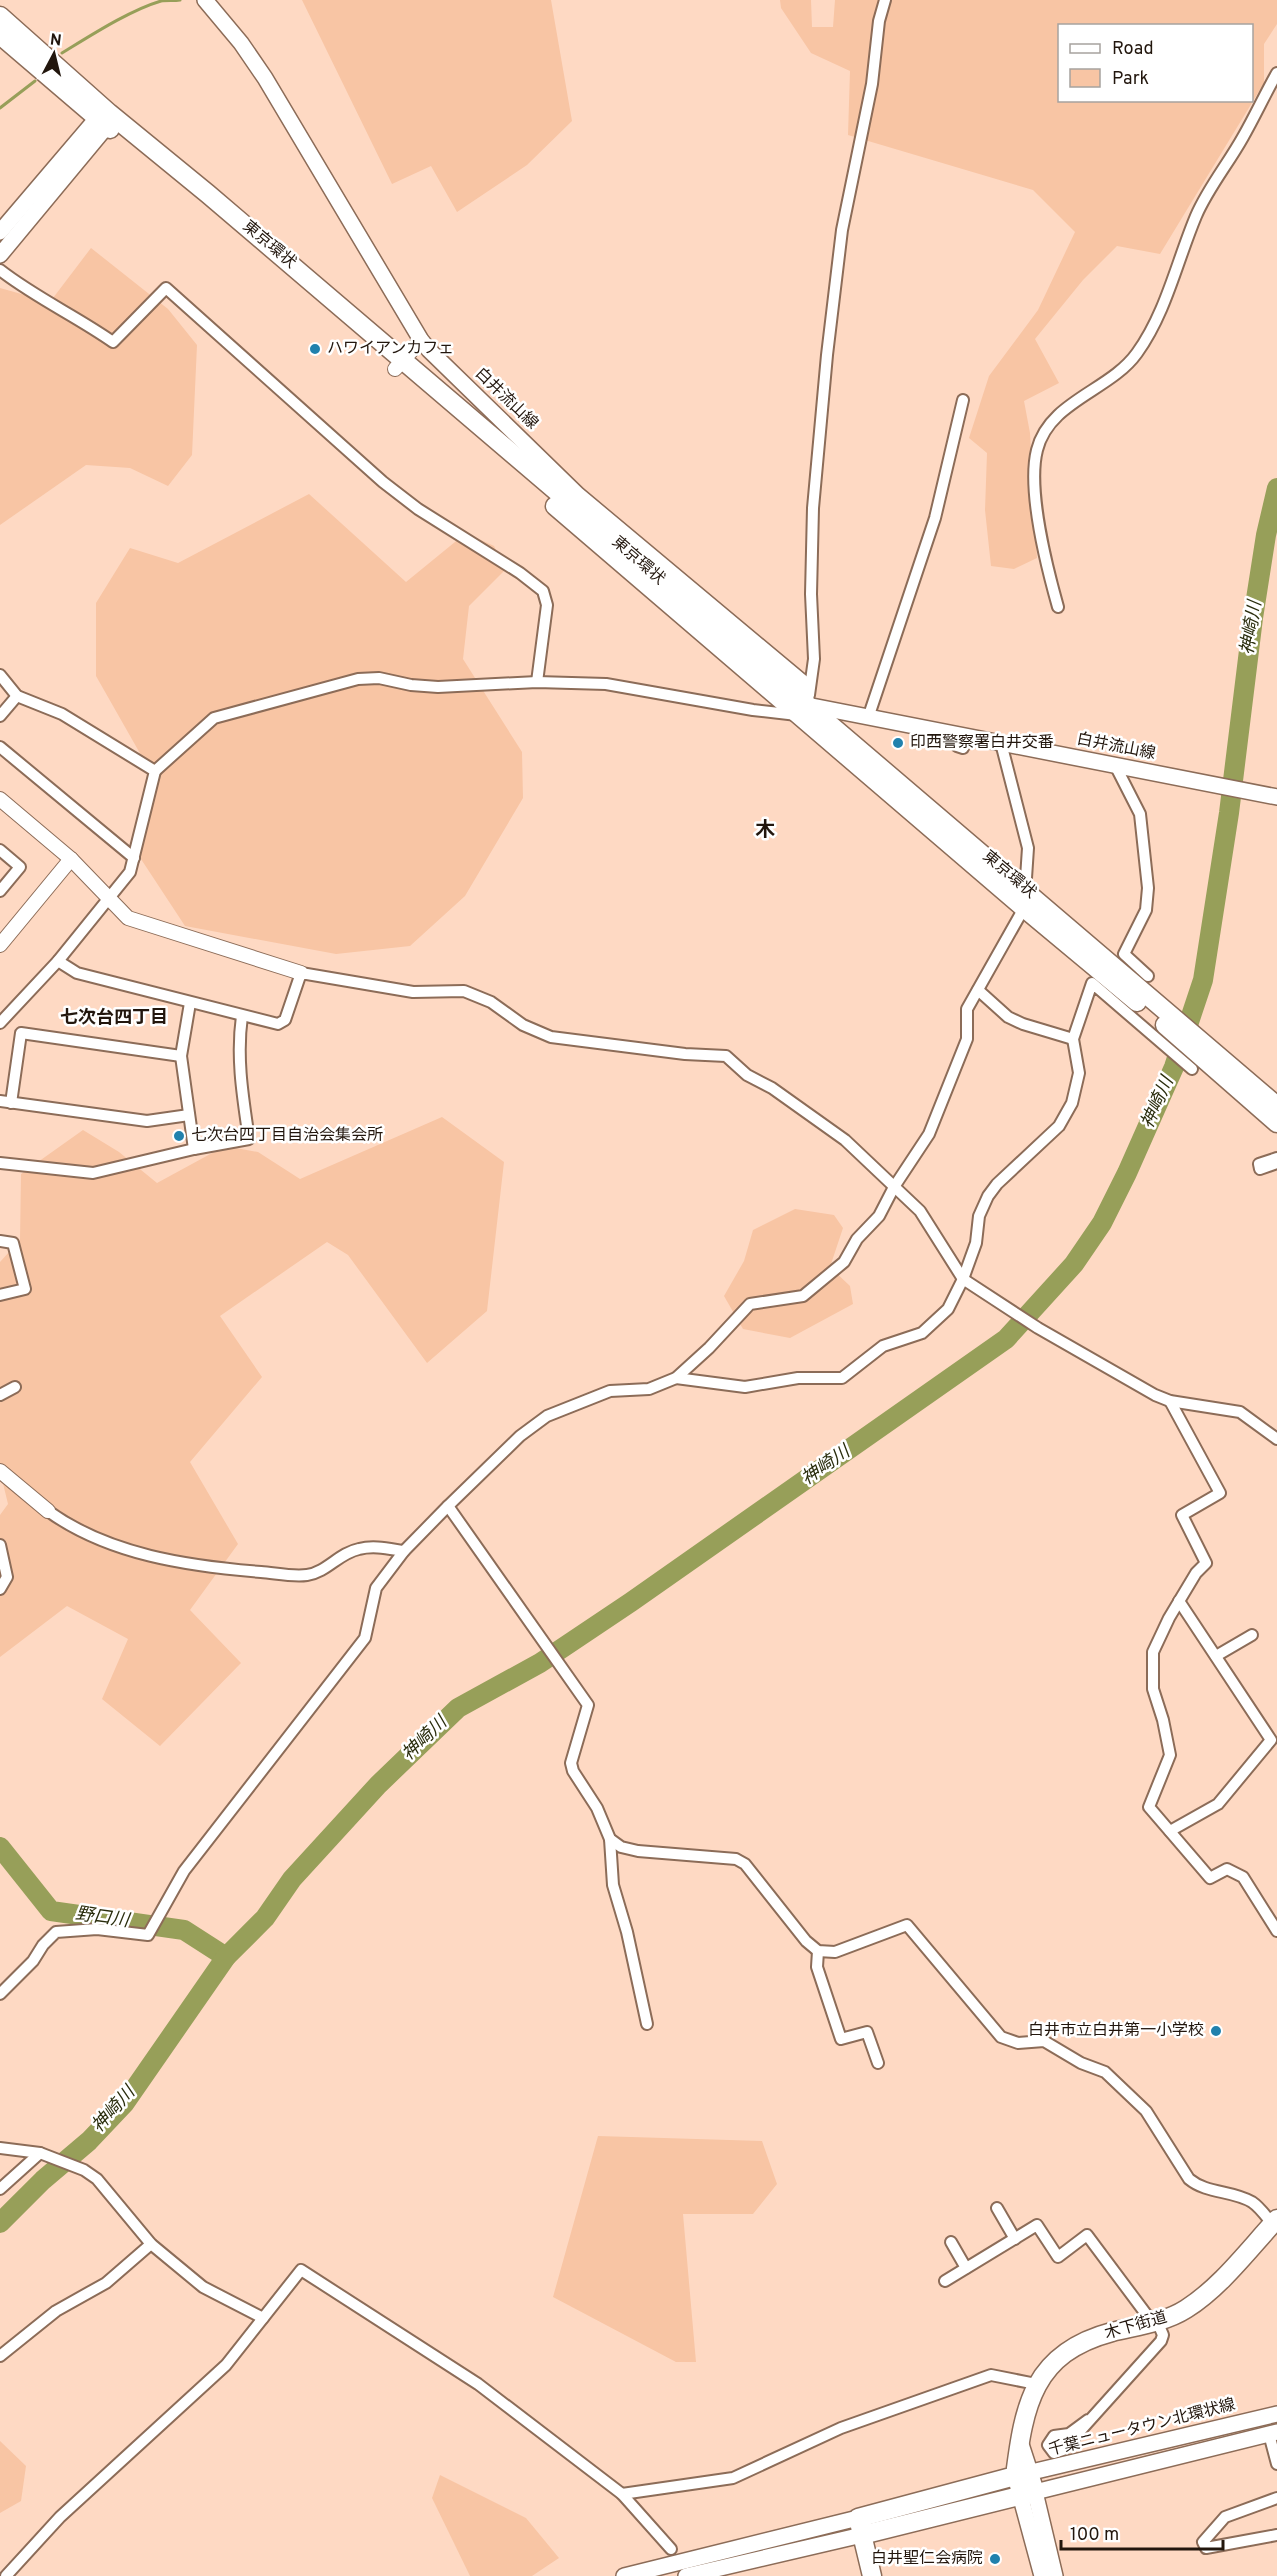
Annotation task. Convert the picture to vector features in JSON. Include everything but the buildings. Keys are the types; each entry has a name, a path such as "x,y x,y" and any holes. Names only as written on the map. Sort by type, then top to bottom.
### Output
{"main road":[{"name":"白井流山線","path":"205,0 241,43 264,78 421,340 578,495 803,683 802,710 867,718 1277,797"},
{"name":"東京環状","path":"0,16 104,119"},
{"name":"東京環状","path":"0,35 400,365 802,710 1026,890 1169,1030"},
{"path":"0,232 104,119"},
{"path":"0,255 104,119"},
{"name":"東京環状","path":"802,710 901,801 1024,908 1277,1123"},
{"name":"東京環状","path":"1198,1056 1277,1106"},
{"name":"木下街道","path":"1028,2493 1019,2443 1025,2413 1036,2384 1056,2361 1083,2343 1105,2334 1154,2321 1186,2309 1208,2292 1275,2224"},
{"name":"千葉ニュータウン北環状線","path":"1023,2474 1277,2414"},
{"path":"624,2576 1028,2493 1273,2433"},
{"path":"687,2576 860,2526 1023,2474"},
{"path":"1028,2493 1042,2576"},
{"path":"1028,2493 1055,2576"},
{"path":"860,2526 872,2576"}],"street":[{"path":"0,1023 58,961 130,872 155,771 214,718 358,679 379,678 411,685 438,687 537,682 606,684 753,710 802,710 814,659 811,594 813,508 827,355 842,230 873,84 879,21 885,0"},
{"path":"1058,607 1046,560 1039,519 1034,476 1039,444 1060,414 1073,402 1117,374 1143,344 1158,316 1204,199 1244,136 1277,73"},
{"path":"0,270 26,290 79,318 113,342 166,288 383,482 418,509 520,573 543,591 547,605 537,682"},
{"path":"400,365 421,340"},
{"path":"867,718 935,518 963,400"},
{"path":"0,675 17,696 62,714 155,771"},
{"path":"0,716 17,696"},
{"path":"0,1994 33,1961 43,1945 56,1932 97,1929 148,1935 184,1871 365,1638 376,1588 404,1551 520,1436 547,1416 610,1391 649,1389 676,1378 709,1348 750,1304 803,1296 844,1262 857,1239 879,1216 894,1187 929,1134 959,1065 967,1039 967,1009 1024,908 1028,848 1001,743"},
{"path":"0,747 134,858"},
{"path":"1115,765 1140,814 1148,888 1146,910 1124,954 1148,976"},
{"path":"0,800 71,859 128,918 301,973 413,992 464,991 491,1002 523,1025 551,1037 685,1054 726,1056 747,1075 772,1088 844,1140 920,1211 963,1279 1038,1328 1170,1401 1240,1412 1277,1439"},
{"path":"0,850 20,867 0,891"},
{"path":"0,945 71,859"},
{"path":"58,961 77,974 190,1004 278,1024 285,1020 301,973"},
{"path":"676,1378 745,1387 798,1378 842,1378 883,1346 922,1333 948,1309 963,1279 976,1243 980,1216 988,1196 997,1184 1059,1126 1072,1102 1079,1073 1073,1039 1092,983 1169,1030 1198,1056"},
{"path":"978,990 1008,1017 1023,1024 1073,1039"},
{"path":"190,1004 181,1056 194,1149"},
{"path":"0,1163 93,1173 194,1149 249,1139 241,1083 239,1039 242,1016"},
{"path":"181,1056 21,1033 6,1102 147,1121 189,1115"},
{"path":"1277,1158 1259,1164 1260,1169 1277,1163"},
{"path":"0,1241 13,1243 25,1289 0,1295"},
{"path":"0,1395 15,1387"},
{"path":"1170,1401 1220,1493 1182,1515 1206,1563 1196,1573 1179,1601 1153,1652 1151,1672 1153,1689 1163,1720 1170,1755 1149,1808 1210,1878 1227,1869 1243,1877 1277,1931"},
{"path":"0,1471 62,1521 95,1537 134,1551 179,1563 230,1570 304,1575 322,1572 357,1549 373,1547 404,1551"},
{"path":"448,1506 588,1704 572,1757 573,1771 597,1808 610,1839 613,1885 627,1932 647,2024"},
{"path":"0,1545 8,1577 0,1589"},
{"path":"1170,1831 1218,1804 1271,1740 1179,1601"},
{"path":"1216,1656 1252,1635"},
{"path":"610,1839 629,1850 736,1859 745,1864 806,1941 818,1951 835,1952 907,1925 1001,2037 1018,2043 1044,2041 1081,2063 1105,2072 1146,2111 1189,2179 1197,2186 1238,2196 1254,2203 1275,2224"},
{"path":"818,1951 817,1967 841,2039 867,2032 878,2064"},
{"path":"0,2148 40,2153 84,2170 97,2179 151,2244 203,2287 263,2318"},
{"path":"0,2189 40,2153"},
{"path":"997,2208 1015,2239"},
{"path":"945,2281 1037,2225 1058,2257 1087,2235 1163,2335 1161,2341 1088,2420"},
{"path":"951,2242 966,2268"},
{"path":"0,2356 56,2311 106,2283 151,2244"},
{"path":"6,2576 60,2517 226,2365 301,2270 478,2384 622,2494 671,2549"},
{"path":"622,2494 733,2478 841,2428 991,2374 1036,2384"},
{"path":"1273,2433 1277,2464"},
{"path":"1277,2498 1225,2517 1203,2542 1206,2548 1277,2535"}],"green space":[{"path":"302,0 551,0 572,121 527,165 457,212 431,166 392,184"},
{"path":"780,0 811,0 812,27 833,27 835,0 1277,0 1277,24 1264,44 1264,83 1253,101 1253,24 1058,24 1058,102 1252,102 1160,254 1117,246 1083,280 1035,339 1059,383 1024,401 1030,433 1037,558 1014,569 991,566 985,510 987,453 969,438 989,376 1038,310 1075,232 1033,190 848,135 850,71 811,53 781,8"},
{"path":"91,248 168,309 197,345 192,455 168,486 130,468 86,465 0,525 0,288 50,302"},
{"path":"309,494 406,582 466,533 494,546 505,570 469,606 463,659 522,752 523,798 465,896 410,946 336,954 185,926 137,853 154,778 96,676 96,603 130,548 178,563"},
{"path":"442,1117 504,1162 487,1311 427,1363 348,1255 327,1242 220,1316 262,1377 190,1462 238,1544 190,1610 241,1663 160,1746 102,1699 128,1639 67,1606 0,1657 0,1515 8,1504 0,1471 0,1262 20,1240 21,1174 83,1130 119,1152 157,1183 225,1146 258,1152 300,1179"},
{"path":"795,1209 834,1215 843,1228 830,1267 850,1286 853,1304 790,1338 743,1329 724,1296 744,1261 753,1230"},
{"path":"598,2136 762,2141 777,2184 753,2214 683,2214 696,2362 676,2362 553,2297"},
{"path":"0,2441 26,2466 21,2501 0,2513"},
{"path":"440,2475 526,2518 559,2558 532,2576 470,2576 432,2498"}],"waterway":[{"path":"62,53 110,24 149,5 161,1 180,0"},
{"path":"0,108 35,81"},
{"name":"神崎川","path":"0,2223 43,2180 89,2141 124,2104 226,1957 265,1918 292,1879 378,1785 458,1708 540,1663 631,1602 1006,1339 1074,1264 1102,1223 1127,1173 1174,1067 1203,980 1229,813 1253,618 1266,535 1277,488"},
{"name":"野口川","path":"0,1847 51,1911 184,1930 226,1957"}],"place":[{"name":"ハワイアンカフェ","path":"315,349"},
{"name":"印西警察署白井交番","path":"898,743"},
{"name":"七次台四丁目自治会集会所","path":"179,1136"},
{"name":"白井市立白井第一小学校","path":"1216,2031"},
{"name":"白井聖仁会病院","path":"995,2559"}],"district":[{"name":"木","path":"765,831"},
{"name":"七次台四丁目","path":"114,1018"}]}
